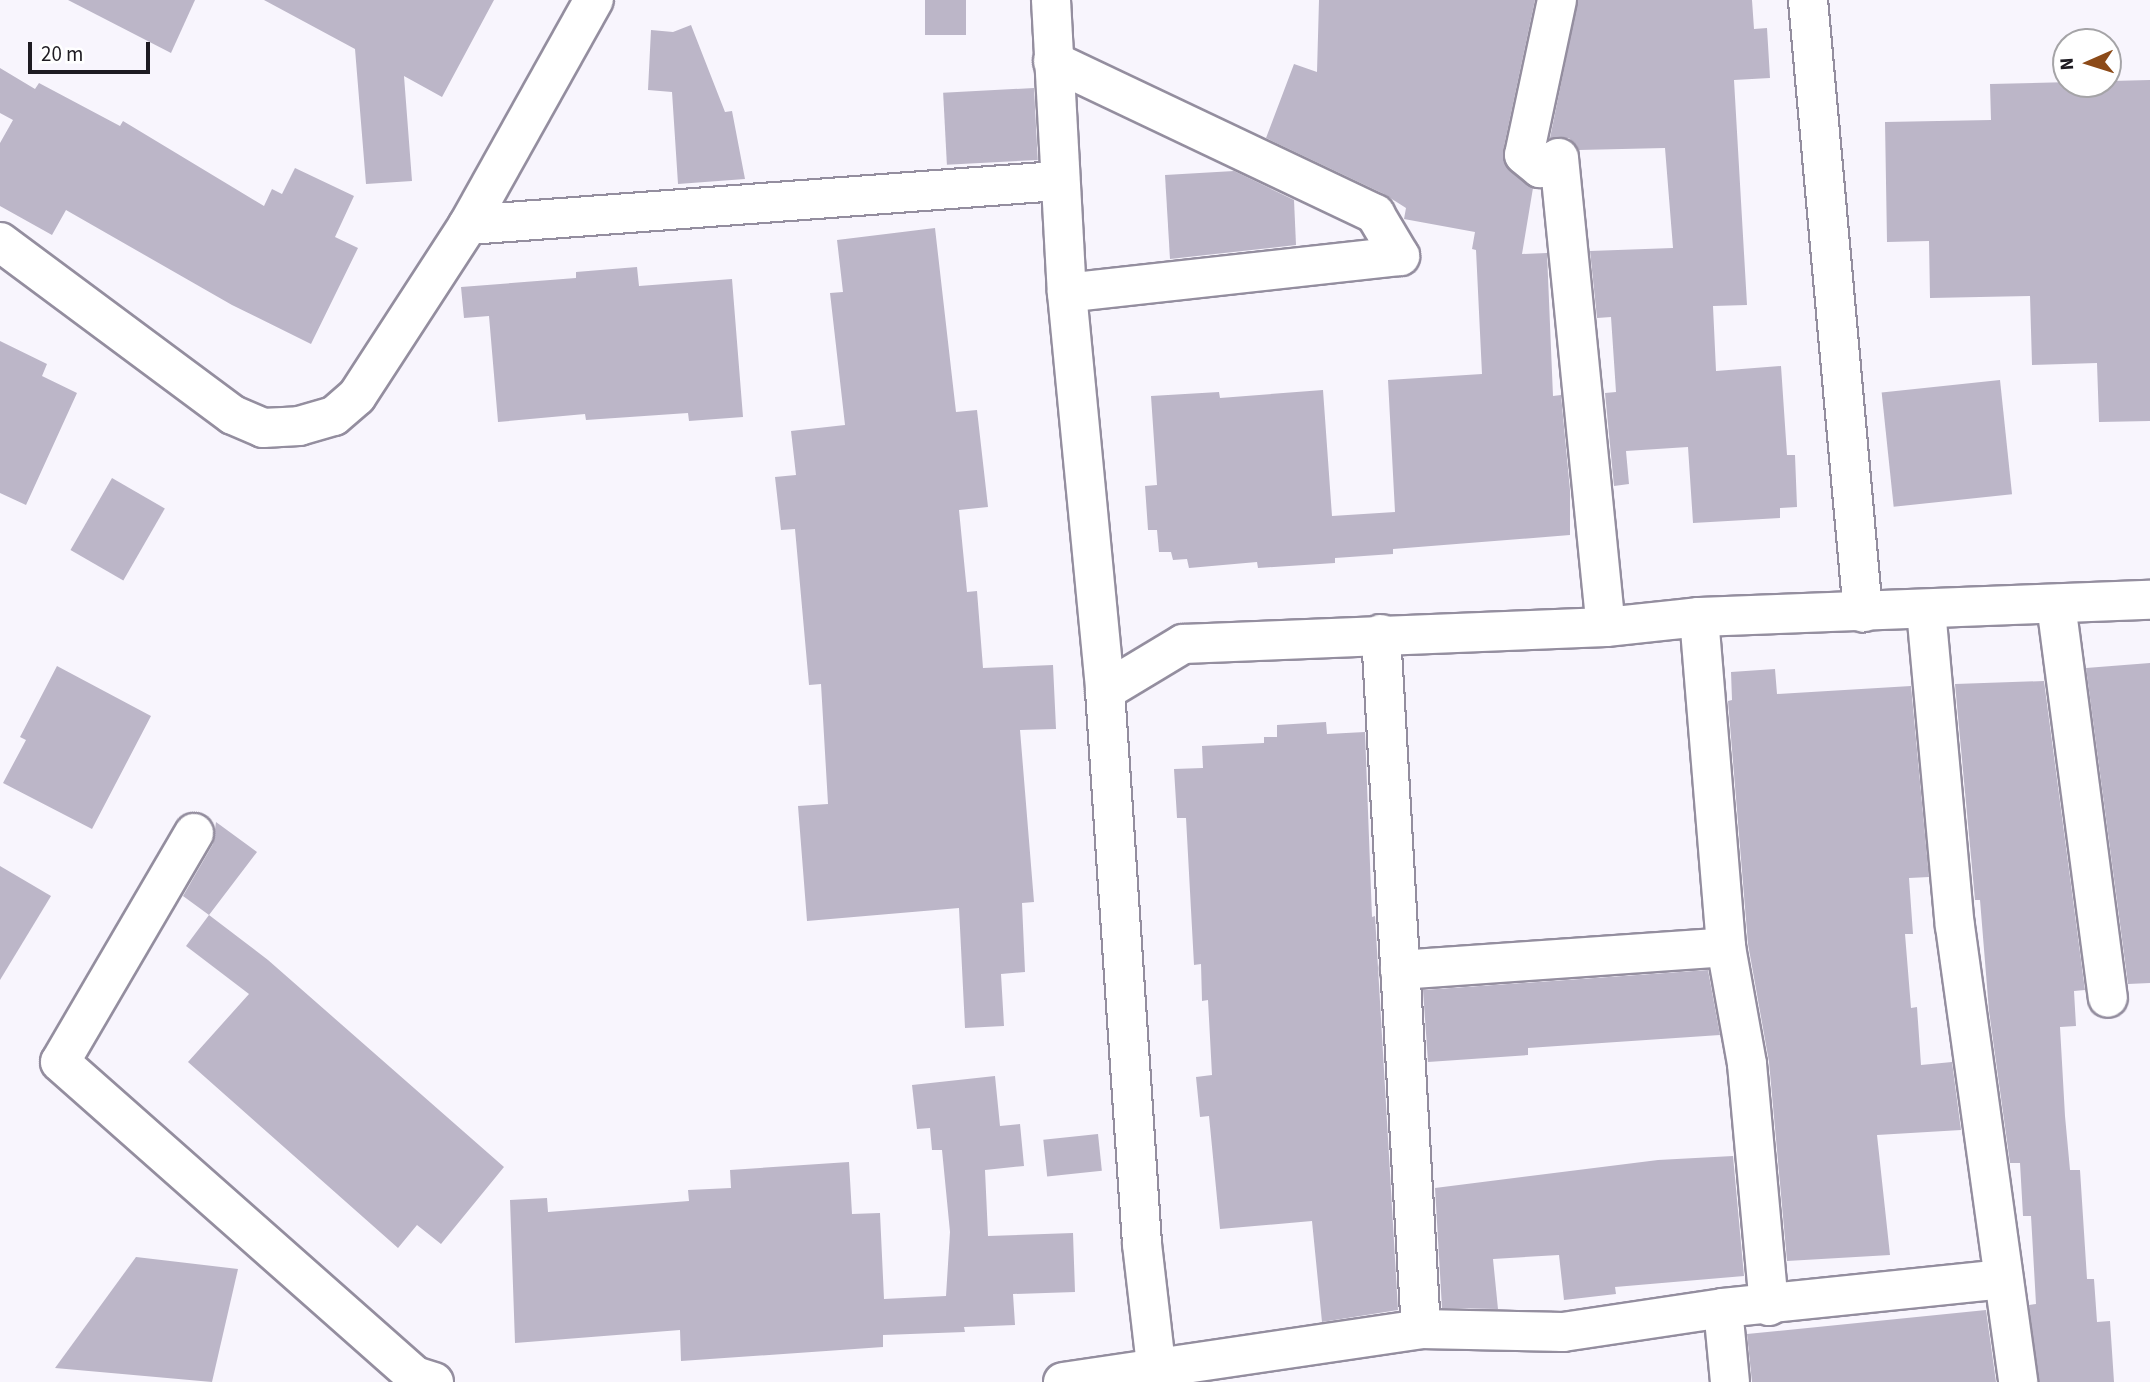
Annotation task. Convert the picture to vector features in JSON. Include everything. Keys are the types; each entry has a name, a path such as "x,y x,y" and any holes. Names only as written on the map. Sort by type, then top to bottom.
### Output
{"street":[{"path":"0,242 233,415 263,428 299,426 334,416 357,396 468,225 594,0"},
{"path":"1051,0 1058,181 1105,691 1142,1244 1157,1374"},
{"path":"1557,0 1524,155 1540,168 1559,158 1606,627"},
{"path":"1808,0 1863,613"},
{"path":"1054,61 1375,214 1399,256 1067,293"},
{"path":"468,225 1058,181"},
{"path":"1105,691 1183,644 1606,627 1699,617 1863,613 2150,600"},
{"path":"2056,604 2108,998"},
{"path":"1926,610 1955,926 2018,1382"},
{"path":"1699,617 1726,947 1747,1064 1769,1306"},
{"path":"1381,635 1421,1329"},
{"path":"194,834 60,1062 415,1376 434,1382"},
{"path":"1400,970 1726,947"},
{"path":"1063,1382 1157,1374 1421,1329 1563,1332 1723,1308 1769,1306 2004,1279"},
{"path":"1723,1308 1730,1382"}],"building":[{"path":"68,0 195,0 171,53"},
{"path":"264,0 494,0 442,97 404,76 412,181 366,184 355,49"},
{"path":"925,0 966,0 966,35 925,35"},
{"path":"1319,0 1535,0 1503,151 1510,171 1533,188 1522,254 1547,253 1553,396 1561,395 1570,490 1570,535 1393,549 1393,554 1335,558 1335,563 1258,568 1257,562 1189,568 1187,559 1173,560 1171,552 1159,552 1157,530 1148,530 1145,486 1157,485 1151,396 1219,392 1220,398 1323,390 1332,516 1395,512 1388,380 1482,374 1476,250 1472,249 1475,232 1404,219 1406,208 1384,194 1266,138 1294,64 1317,72"},
{"path":"1578,0 1752,0 1754,29 1767,28 1770,78 1734,80 1747,305 1713,306 1716,371 1781,366 1787,455 1795,455 1797,507 1780,508 1780,518 1693,523 1688,447 1626,451 1629,484 1614,486 1605,393 1616,392 1611,317 1597,318 1590,251 1673,248 1665,148 1579,150 1569,138 1550,138"},
{"path":"691,25 725,112 732,111 745,179 678,184 672,92 648,90 651,30 673,32"},
{"path":"0,68 35,89 39,83 120,126 123,121 264,206 272,189 282,194 295,168 354,196 335,237 358,248 311,344 232,305 66,210 52,235 0,206 0,143 13,120 0,113"},
{"path":"2150,80 2150,421 2099,422 2097,363 2032,365 2030,296 1930,298 1929,241 1887,242 1885,122 1991,120 1990,84 2052,82 2052,98 2122,98 2122,81"},
{"path":"1034,88 1038,160 947,165 943,93"},
{"path":"1234,171 1294,200 1296,245 1170,259 1165,175"},
{"path":"935,228 956,412 977,410 988,507 959,510 967,592 977,591 983,668 1053,665 1056,729 1020,730 1034,902 1022,903 1025,972 1001,974 1004,1026 965,1028 959,908 807,921 798,806 828,804 821,684 809,685 795,529 781,530 775,477 796,475 791,431 845,425 830,293 843,292 837,240"},
{"path":"637,267 639,286 732,279 743,417 689,421 688,413 586,420 585,414 498,422 489,316 464,318 461,287 576,278 576,272"},
{"path":"0,341 47,364 42,376 77,393 26,505 0,493"},
{"path":"2000,380 2012,494 1894,507 1882,392"},
{"path":"112,478 165,508 123,580 71,550"},
{"path":"2150,663 2150,983 2128,984 2086,668"},
{"path":"57,666 151,716 92,829 3,783 26,740 20,737"},
{"path":"1775,669 1777,694 1911,686 1929,877 1909,878 1913,934 1905,934 1911,1008 1917,1007 1921,1065 1952,1062 1961,1130 1877,1135 1890,1255 1787,1261 1769,1062 1748,944 1728,701 1732,700 1731,672"},
{"path":"2044,681 2085,990 2074,991 2076,1026 2060,1027 2070,1170 2080,1170 2087,1279 2094,1279 2097,1322 2110,1321 2114,1382 2039,1382 2029,1305 2036,1304 2031,1216 2023,1216 2020,1163 2010,1163 1989,1011 1980,900 1975,900 1955,684"},
{"path":"1326,722 1327,734 1365,732 1372,917 1375,916 1398,1310 1322,1322 1312,1221 1220,1229 1209,1116 1200,1117 1196,1077 1212,1075 1208,1000 1202,1001 1201,964 1194,965 1186,818 1177,818 1174,769 1203,768 1202,746 1264,743 1264,737 1277,737 1277,725"},
{"path":"216,822 257,852 209,915 183,896 213,844"},
{"path":"0,866 51,896 0,980"},
{"path":"209,915 268,960 504,1167 441,1244 417,1225 398,1248 188,1062 249,994 186,946"},
{"path":"1708,970 1720,1035 1528,1048 1528,1055 1428,1062 1423,990"},
{"path":"995,1076 1000,1126 1020,1124 1024,1166 985,1170 988,1236 1073,1233 1075,1292 1013,1294 1015,1325 964,1327 965,1332 883,1335 883,1347 681,1361 680,1330 515,1343 510,1200 547,1198 548,1212 689,1201 688,1190 731,1188 730,1170 849,1162 852,1214 880,1213 884,1299 946,1296 950,1232 942,1150 932,1150 930,1128 917,1129 912,1085"},
{"path":"1098,1134 1102,1171 1047,1177 1043,1140"},
{"path":"1733,1156 1744,1276 1615,1287 1616,1294 1564,1300 1559,1255 1493,1259 1498,1309 1442,1308 1435,1188 1658,1160"},
{"path":"136,1257 238,1269 212,1382 55,1368"},
{"path":"1986,1310 1996,1382 1752,1382 1747,1334"}]}
